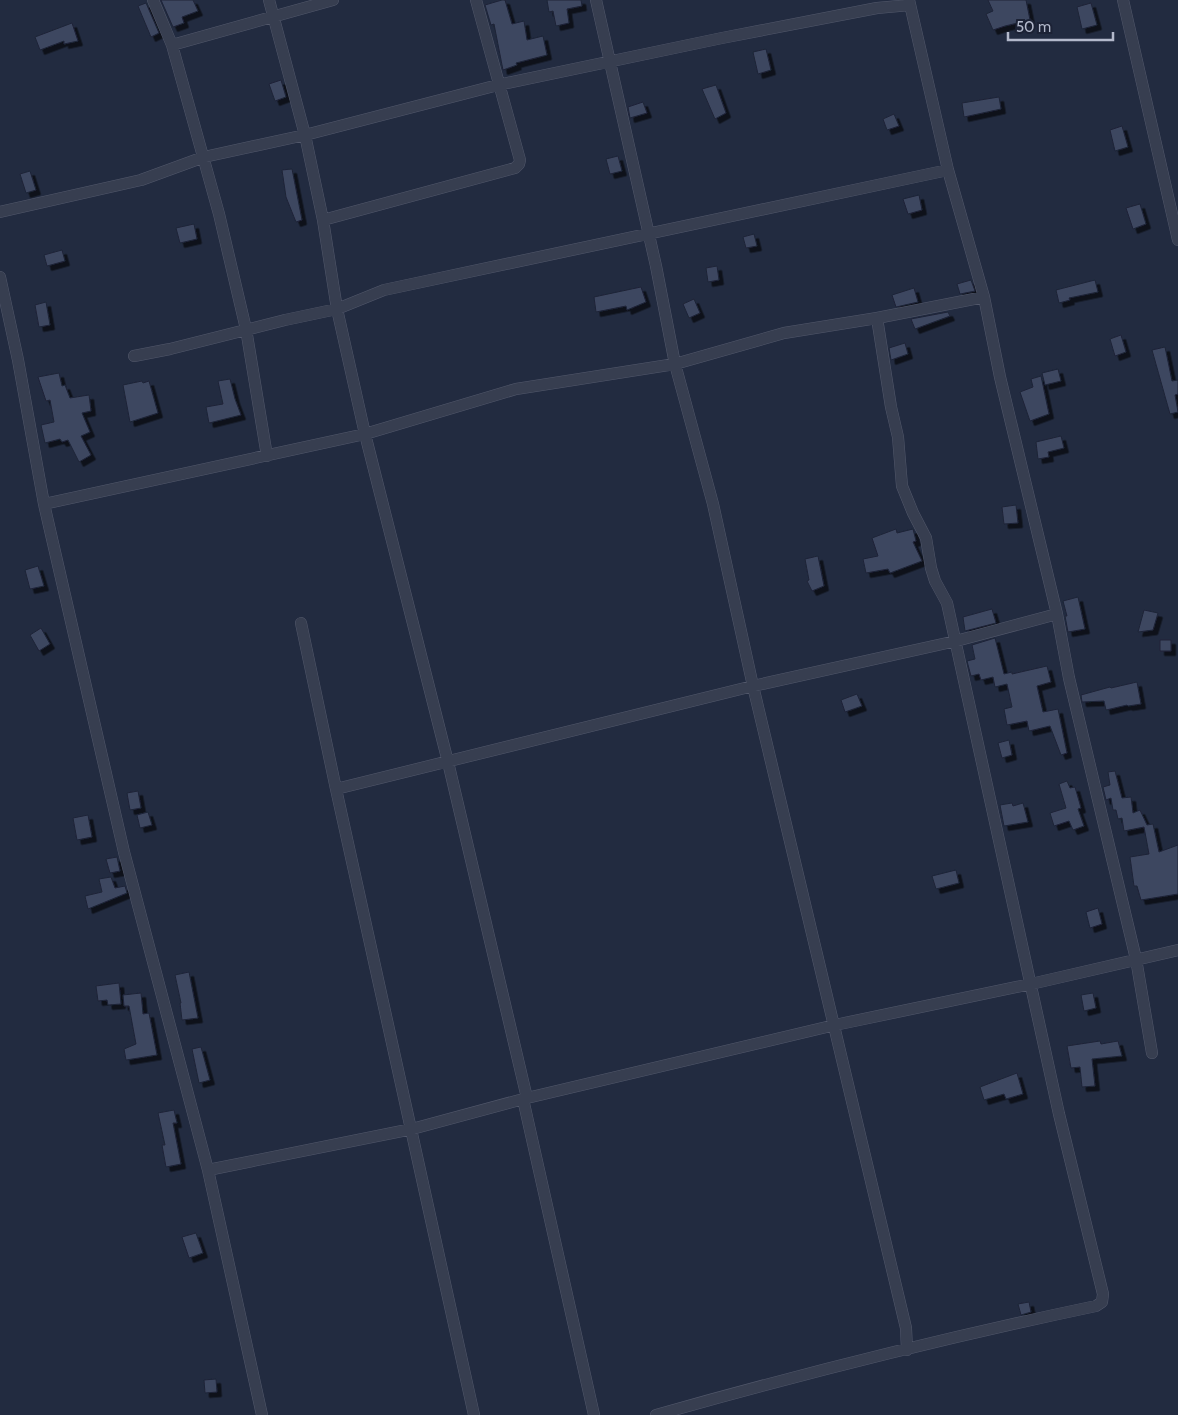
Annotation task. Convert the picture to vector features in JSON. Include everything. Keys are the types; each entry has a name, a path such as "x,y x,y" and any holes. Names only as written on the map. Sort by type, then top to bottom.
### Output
{"street":[{"path":"153,0 172,45 204,157 246,330 267,456"},
{"path":"269,0 305,135 323,220 337,309 365,434 448,762 525,1098 594,1415"},
{"path":"172,45 333,0"},
{"path":"323,220 515,168 519,164 520,160 476,0"},
{"path":"596,0 675,364 713,504 753,686 906,1328 908,1350"},
{"path":"1123,0 1178,240"},
{"path":"0,212 141,180 204,157 305,135 498,85 909,3 948,170 984,297 1000,377 1056,614 1069,678 1136,959 1152,1053"},
{"path":"134,356 337,309 384,290 948,170"},
{"path":"0,277 18,360 44,504 124,852 208,1170 262,1415"},
{"path":"44,504 365,434 516,389 675,364 784,334 984,297"},
{"path":"656,1415 990,1328 1096,1306 1102,1302 1103,1294 1059,1114 947,603 935,581 926,538 902,486 898,437 891,407 877,318"},
{"path":"336,789 753,686 956,641 1056,614"},
{"path":"301,623 474,1415"},
{"path":"208,1170 412,1129 525,1098 835,1024 1031,984 1178,950"}],"building":[{"path":"161,0 193,0 198,11 182,17 184,23 173,27"},
{"path":"505,0 512,24 524,21 527,40 543,36 547,55 516,63 517,65 503,70 494,24 491,25 485,5"},
{"path":"547,0 581,0 582,6 567,9 569,23 556,26 553,11 549,12"},
{"path":"988,0 1026,0 1030,20 993,30 986,14 993,11"},
{"path":"146,3 159,33 151,37 138,6"},
{"path":"1091,3 1097,25 1082,29 1077,7"},
{"path":"72,23 78,41 64,44 64,41 40,50 35,37"},
{"path":"766,49 771,70 758,74 753,52"},
{"path":"281,80 286,97 275,101 269,84"},
{"path":"716,85 726,113 715,119 702,89"},
{"path":"999,97 1001,109 964,117 962,103"},
{"path":"643,102 647,113 630,118 628,107"},
{"path":"894,114 899,126 887,130 883,119"},
{"path":"1122,126 1128,147 1115,151 1110,130"},
{"path":"618,156 622,171 610,174 606,159"},
{"path":"292,169 302,220 296,222 286,197 282,170"},
{"path":"30,171 36,190 26,193 20,174"},
{"path":"919,195 922,210 908,214 903,199"},
{"path":"1140,204 1146,224 1133,229 1126,208"},
{"path":"194,224 197,239 180,243 176,228"},
{"path":"754,234 757,246 746,248 743,237"},
{"path":"62,250 65,261 47,266 44,255"},
{"path":"717,266 719,280 708,282 706,268"},
{"path":"971,280 975,291 960,294 957,284"},
{"path":"1095,280 1098,292 1069,298 1070,300 1059,303 1056,290"},
{"path":"641,287 646,302 627,310 626,306 596,312 594,297"},
{"path":"914,288 918,302 896,307 892,295"},
{"path":"694,299 700,313 689,318 683,304"},
{"path":"46,302 50,325 39,327 35,305"},
{"path":"948,312 950,316 915,329 911,319"},
{"path":"1121,335 1126,352 1115,356 1110,339"},
{"path":"905,343 908,354 891,360 889,348"},
{"path":"1165,347 1172,381 1178,380 1178,394 1175,395 1178,412 1170,414 1152,350"},
{"path":"1058,369 1061,381 1045,385 1042,373"},
{"path":"59,373 62,386 65,385 70,398 89,395 91,411 82,413 90,432 81,436 91,455 79,462 68,440 62,442 60,439 45,443 41,425 54,422 50,400 46,401 38,377"},
{"path":"1041,376 1049,414 1030,421 1020,392 1033,387 1031,379"},
{"path":"230,379 241,415 209,423 206,407 223,404 218,381"},
{"path":"142,381 143,383 149,381 158,413 130,422 123,385"},
{"path":"1061,436 1064,448 1048,452 1049,457 1038,459 1036,442"},
{"path":"1016,505 1018,523 1004,524 1002,507"},
{"path":"896,529 897,533 913,529 916,541 913,542 922,561 890,573 888,569 866,573 863,559 878,556 872,538"},
{"path":"818,556 824,586 812,591 807,581 809,580 805,559"},
{"path":"38,566 44,586 30,589 25,570"},
{"path":"1078,597 1085,629 1068,632 1065,616 1067,616 1063,601"},
{"path":"992,609 996,623 965,631 963,617"},
{"path":"1144,610 1158,613 1153,630 1138,632"},
{"path":"41,628 50,644 39,651 30,635"},
{"path":"995,638 1004,674 1047,666 1051,682 1037,686 1043,712 1058,709 1067,753 1061,755 1050,726 1029,731 1027,721 1007,725 1004,709 1012,707 1007,684 995,687 993,677 981,680 979,674 971,676 967,661 975,659 972,645"},
{"path":"1160,640 1171,640 1171,651 1160,651"},
{"path":"1137,682 1141,704 1106,710 1104,701 1082,702 1081,695"},
{"path":"857,694 862,706 845,712 841,700"},
{"path":"1009,740 1012,755 1002,758 998,743"},
{"path":"1115,771 1122,798 1131,797 1133,813 1140,810 1147,825 1153,824 1159,852 1178,845 1178,894 1141,900 1137,886 1134,886 1130,857 1149,854 1144,827 1124,831 1122,818 1118,819 1116,810 1113,810 1111,798 1106,800 1103,787 1110,785 1108,772"},
{"path":"1067,781 1070,788 1075,787 1081,808 1078,809 1084,826 1073,830 1069,821 1054,826 1050,813 1066,808 1059,784"},
{"path":"138,791 141,808 130,810 127,793"},
{"path":"1012,803 1013,806 1023,803 1028,822 1004,826 1000,805"},
{"path":"148,812 152,825 140,828 137,815"},
{"path":"88,815 92,837 77,840 73,818"},
{"path":"117,857 120,871 110,873 106,859"},
{"path":"956,870 959,883 936,889 932,876"},
{"path":"111,877 115,888 125,886 127,893 88,909 85,896 102,892 99,879"},
{"path":"1098,908 1102,924 1090,928 1086,912"},
{"path":"189,972 198,1018 182,1020 181,1003 175,975"},
{"path":"119,983 121,1004 108,1005 107,1000 98,1001 96,986"},
{"path":"141,993 143,1014 149,1013 157,1055 126,1060 124,1049 136,1044 129,1006 124,1006 123,995"},
{"path":"1093,993 1096,1008 1084,1011 1081,995"},
{"path":"1100,1041 1101,1044 1118,1041 1122,1056 1092,1059 1095,1086 1082,1087 1080,1067 1071,1068 1067,1046"},
{"path":"201,1047 210,1080 199,1083 192,1049"},
{"path":"1017,1073 1023,1094 1006,1099 1004,1094 984,1100 980,1087"},
{"path":"174,1110 177,1123 173,1123 181,1164 166,1167 162,1145 165,1145 158,1113"},
{"path":"196,1233 203,1253 189,1258 182,1237"},
{"path":"1029,1302 1031,1312 1021,1315 1018,1304"},
{"path":"216,1379 217,1392 205,1393 204,1380"}]}
